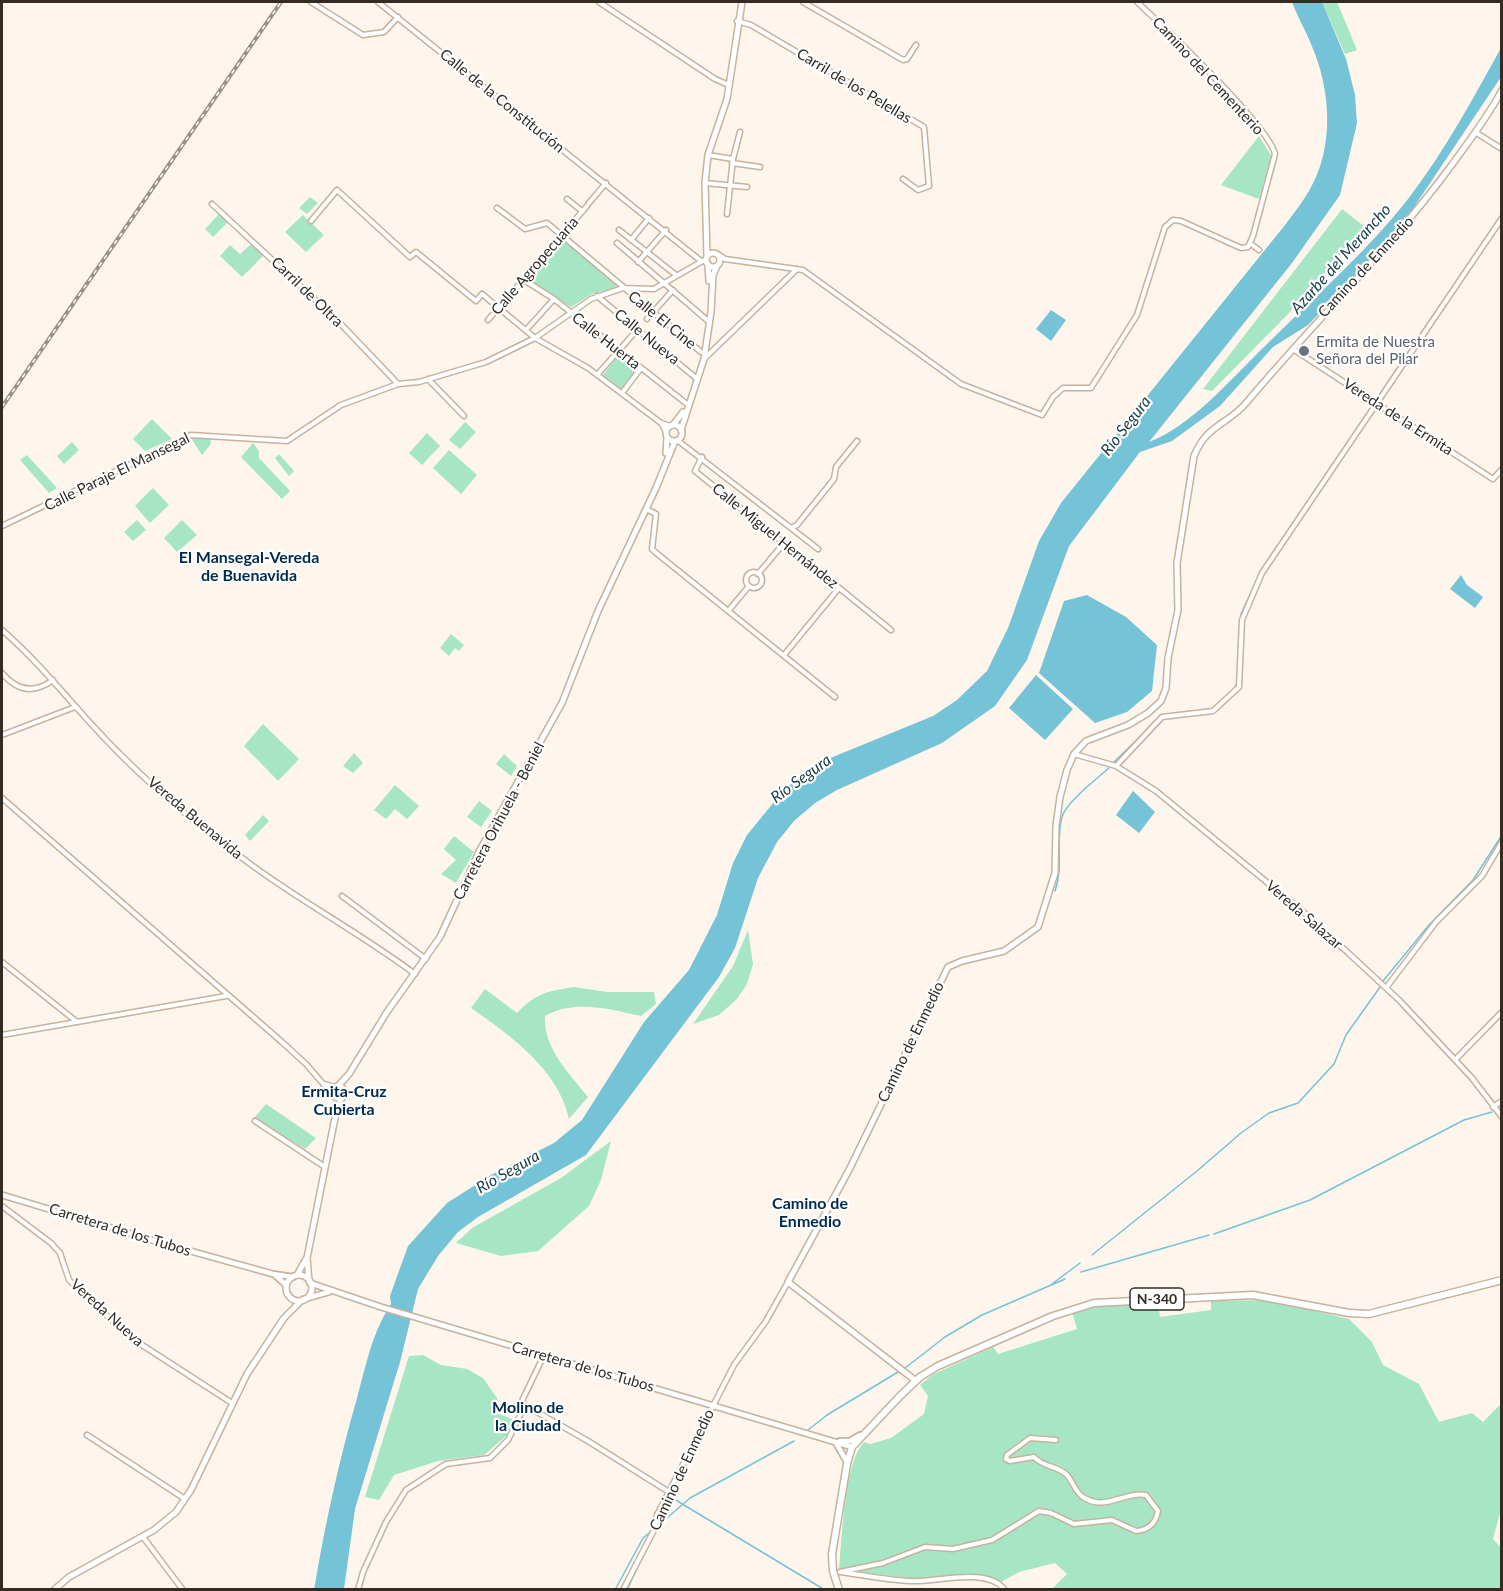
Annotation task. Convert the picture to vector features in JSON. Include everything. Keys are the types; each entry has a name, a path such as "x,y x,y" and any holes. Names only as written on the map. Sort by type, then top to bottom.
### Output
{"highway":[{"name":"N-340","path":"839,1590 833,1546 852,1447 861,1435 916,1381 938,1366 990,1342 1086,1304 1253,1295 1332,1310 1369,1314 1502,1280"}],"main road":[{"path":"676,440 666,434 687,404 696,378 707,320 708,238 705,183 708,155 729,85 737,21 742,2"},
{"name":"Camino de Enmedio","path":"788,1282 849,1170 948,968 962,961 1004,951 1038,927 1055,873 1056,826 1060,797 1074,754 1086,741 1128,725 1148,713 1161,701 1166,688 1168,658 1178,610 1177,563 1194,456 1201,440 1213,428 1239,411 1292,348 1418,211 1502,90"},
{"path":"671,426 681,430 704,359 711,312 713,275 718,265 717,254 708,238"},
{"path":"706,260 717,254"},
{"path":"706,260 718,265"},
{"name":"Carretera Orihuela - Beniel","path":"609,587 681,430"},
{"name":"Carretera Orihuela - Beniel","path":"336,1087 349,1074 387,1012 440,938 485,841 562,703 666,455 666,434"},
{"name":"Carretera Orihuela - Beniel","path":"342,1097 349,1074"},
{"path":"336,1113 333,1096 336,1087 344,1090"},
{"path":"54,1590 79,1571 143,1537 165,1522 185,1500 247,1374 284,1318 311,1291 307,1258 336,1113 342,1097 333,1096"},
{"path":"284,1318 290,1300 286,1285 307,1258"},
{"path":"295,1276 310,1282"},
{"path":"788,1282 916,1381"},
{"path":"288,1294 294,1299 303,1300"}],"street":[{"path":"311,2 363,35 384,32 398,17"},
{"name":"Calle de la Constitución","path":"378,2 706,260"},
{"path":"599,2 715,79 729,85"},
{"path":"803,2 903,60 907,59 916,45"},
{"name":"Camino del Cementerio","path":"1137,2 1178,41 1274,147 1274,160 1251,244"},
{"name":"Carril de los Pelellas","path":"737,21 760,30 924,127 929,186 918,190 903,178"},
{"path":"727,214 732,161 740,132"},
{"path":"1475,132 1502,149"},
{"path":"708,155 760,167"},
{"name":"Calle Agropecuaria","path":"488,320 606,183"},
{"path":"705,183 747,187"},
{"path":"311,221 338,190 410,257 416,252 472,299 476,301 482,294 535,338 597,375 661,423 671,426"},
{"name":"Calle Agropecuaria","path":"567,199 582,211"},
{"name":"Carril de Oltra","path":"212,204 322,306 398,384"},
{"path":"497,208 525,229 547,223 562,234"},
{"path":"631,240 650,218"},
{"path":"1116,766 1162,717 1213,711 1239,687 1242,620 1262,573 1502,218"},
{"path":"717,254 725,260 803,270 961,384 1042,415 1053,397 1063,388 1091,388 1137,315 1159,239 1169,223 1173,220 1182,221 1241,248 1251,244 1259,250"},
{"path":"619,230 676,275"},
{"path":"638,262 666,230"},
{"name":"Calle El Cine","path":"562,234 652,313 701,352"},
{"path":"617,243 707,320"},
{"name":"Calle Paraje El Mansegal","path":"2,526 187,436 199,433 287,441 341,405 398,384 428,380 486,362 535,338 570,312 597,296 623,288 651,290 706,260"},
{"path":"718,265 725,260"},
{"path":"704,359 797,269"},
{"name":"Calle Huerta","path":"524,280 554,299 687,404"},
{"path":"647,319 673,290"},
{"name":"Calle Nueva","path":"597,296 696,378"},
{"path":"525,330 554,299"},
{"path":"597,375 637,330"},
{"path":"706,346 713,351"},
{"name":"Vereda de la Ermita","path":"1292,348 1493,479 1502,469"},
{"path":"622,393 641,368"},
{"path":"428,380 464,416"},
{"path":"661,423 666,434"},
{"path":"676,440 702,457 818,549"},
{"path":"791,528 797,525 834,479 836,467 857,441"},
{"name":"Calle Miguel Hernández","path":"702,457 695,471 891,630"},
{"path":"646,509 656,514 652,549 835,697"},
{"path":"758,574 784,543"},
{"path":"751,573 758,574 762,580 760,585 754,588 749,586 747,576 751,573"},
{"path":"729,610 749,586"},
{"path":"784,655 839,588"},
{"name":"Vereda Buenavida","path":"2,630 53,680 123,758 226,845 254,867 369,939 416,974"},
{"path":"2,673 13,685 25,689 34,690 53,680"},
{"path":"2,735 75,707"},
{"name":"Vereda Salazar","path":"1074,754 1116,766 1156,791 1308,916 1317,929 1344,949 1386,988 1455,1060 1502,1117"},
{"path":"2,798 282,1042 325,1084 333,1096"},
{"path":"1386,988 1437,922 1482,876 1502,842"},
{"path":"342,896 426,960"},
{"path":"2,962 77,1022"},
{"path":"2,1035 227,996"},
{"path":"1455,1060 1502,1012"},
{"path":"325,1084 336,1087"},
{"path":"1492,1107 1502,1103"},
{"path":"255,1120 325,1167"},
{"name":"Carretera de los Tubos","path":"2,1195 273,1274 295,1276"},
{"name":"Vereda Nueva","path":"2,1206 51,1242 60,1253 69,1280 114,1322 142,1345 232,1403"},
{"name":"Carretera de los Tubos","path":"273,1274 286,1285"},
{"name":"Carretera de los Tubos","path":"310,1282 332,1292 381,1307 852,1447"},
{"name":"Camino de Enmedio","path":"623,1590 655,1528 657,1515 739,1356 766,1321 788,1282"},
{"path":"303,1300 332,1292"},
{"path":"544,1356 521,1403 669,1492"},
{"path":"358,1590 363,1572 386,1522 406,1490 446,1464 490,1458 508,1440 525,1405"},
{"path":"87,1435 185,1500"},
{"name":"Carretera de los Tubos","path":"834,1441 850,1441 861,1435"},
{"path":"836,1571 884,1563 915,1549 932,1547 953,1549 992,1540 1039,1511 1051,1513 1074,1524 1112,1520 1136,1532 1149,1528 1155,1522 1158,1511 1146,1495 1131,1495 1113,1502 1093,1501 1082,1496 1068,1475 1045,1466 1034,1457 1010,1461 1006,1458 1030,1438 1056,1440"},
{"path":"834,1441 844,1454 847,1464"},
{"path":"143,1537 183,1590"},
{"path":"836,1571 909,1581 970,1576 999,1582 1005,1590"}],"green space":[{"path":"1322,2 1337,2 1357,50 1345,54"},
{"path":"1259,136 1272,157 1259,199 1221,185"},
{"path":"310,197 318,203 307,214 299,208"},
{"path":"1342,209 1365,227 1289,313 1212,391 1203,389"},
{"path":"219,214 228,222 213,237 205,229"},
{"path":"303,215 324,235 306,252 285,232"},
{"path":"562,239 619,287 592,294 571,307 528,279"},
{"path":"252,243 264,255 242,277 220,256 230,245 240,254"},
{"path":"620,353 639,368 622,390 603,375"},
{"path":"152,419 172,439 145,451 133,439"},
{"path":"465,422 476,432 460,449 449,440"},
{"path":"427,433 440,446 422,465 409,453"},
{"path":"191,438 210,438 211,444 202,455"},
{"path":"72,442 79,450 64,464 57,456"},
{"path":"253,443 259,451 259,458 290,491 282,499 241,457"},
{"path":"449,450 477,475 461,494 433,468"},
{"path":"279,454 294,471 289,476 275,458"},
{"path":"27,455 57,488 49,493 20,460"},
{"path":"153,488 169,505 150,523 135,506"},
{"path":"137,520 146,530 133,541 124,532"},
{"path":"182,520 197,535 177,552 164,538"},
{"path":"451,634 464,645 459,651 455,648 449,656 440,648"},
{"path":"263,724 299,759 278,781 244,746"},
{"path":"354,753 363,763 353,773 343,766"},
{"path":"504,754 517,766 511,776 496,764"},
{"path":"395,785 419,806 407,819 395,809 386,819 374,810"},
{"path":"479,801 492,811 481,827 467,817"},
{"path":"263,815 269,821 250,841 245,835"},
{"path":"454,836 474,852 456,883 441,874 456,860 444,849"},
{"path":"748,930 753,964 747,984 737,999 719,1015 693,1024 733,966"},
{"path":"574,987 607,992 654,992 656,1004 641,1016 605,1008 580,1007 556,1011 545,1016 545,1028 553,1049 588,1097 569,1119 555,1084 544,1069 517,1042 471,1008 485,989 517,1013 530,1001 543,994"},
{"path":"266,1104 316,1138 305,1149 254,1118"},
{"path":"611,1141 601,1180 589,1206 538,1251 501,1256 456,1243 472,1228 561,1178"},
{"path":"1268,1300 1349,1319 1372,1342 1383,1365 1419,1384 1439,1422 1472,1413 1483,1422 1501,1404 1501,1509 1493,1539 1501,1548 1501,1589 1052,1589 1067,1574 1055,1563 1019,1572 1001,1582 970,1574 916,1580 839,1570 845,1503 857,1452 864,1442 870,1444 891,1438 924,1414 928,1396 920,1385 932,1375 993,1347 998,1354 1077,1329 1072,1312 1097,1306 1158,1303 1160,1317 1211,1310 1211,1301"},
{"path":"423,1355 441,1365 467,1369 483,1378 497,1398 499,1405 497,1413 517,1421 505,1437 484,1455 438,1461 394,1475 379,1500 365,1497 409,1356"}],"water":[{"name":"Río Segura","path":"1292,2 1322,2 1346,59 1355,95 1357,123 1340,195 1292,263 1149,442 1180,425 1209,402 1356,258 1391,219 1408,199 1446,144 1501,48 1501,77 1398,231 1308,325 1273,347 1220,406 1172,441 1140,452 1069,546 1027,660 995,706 942,743 837,790 815,803 794,821 777,842 758,878 735,948 719,977 586,1155 478,1217 458,1232 438,1256 418,1289 400,1362 355,1509 344,1589 314,1590 344,1445 374,1338 391,1304 390,1296 408,1246 447,1203 491,1175 554,1143 582,1120 644,1022 689,970 717,915 733,863 747,835 783,791 805,772 828,759 933,716 957,700 987,671 1008,628 1039,541 1061,503 1285,225 1306,195 1323,156 1327,118 1326,99 1318,61"},
{"path":"1051,310 1066,320 1051,341 1036,329"},
{"path":"1461,575 1467,585 1483,597 1475,608 1450,589"},
{"path":"1087,595 1126,617 1157,645 1152,691 1127,712 1095,723 1039,673 1064,601"},
{"path":"1036,675 1073,709 1045,740 1009,708"},
{"path":"1133,791 1155,812 1139,833 1116,815"}],"waterway":[{"path":"1376,400 1502,214"},
{"path":"1352,437 1374,404"},
{"path":"1234,689 1237,683 1241,614 1260,573"},
{"path":"1114,762 1160,717"},
{"path":"1055,891 1059,872 1059,835 1062,817 1076,797 1110,767"},
{"path":"1383,981 1429,925 1473,880 1502,835"},
{"path":"1092,1255 1241,1133 1269,1113 1298,1103 1334,1064 1346,1035 1380,987"},
{"path":"1214,1234 1310,1200 1464,1120 1492,1112"},
{"path":"1081,1272 1209,1235"},
{"path":"1052,1284 1080,1263"},
{"path":"905,1368 945,1337 982,1315 1065,1279"},
{"path":"808,1430 827,1415 898,1372"},
{"path":"660,1524 690,1498 794,1441"},
{"path":"674,1499 825,1590"},
{"path":"627,1590 661,1517"},
{"path":"615,1590 643,1538 649,1533"}],"railway":[{"path":"2,407 281,2"}],"place":[{"name":"Ermita de Nuestra Señora del Pilar","path":"1304,351"}],"district":[{"name":"El Mansegal-Vereda de Buenavida","path":"249,567"},
{"name":"Ermita-Cruz Cubierta","path":"344,1101"},
{"name":"Camino de Enmedio","path":"810,1213"},
{"name":"Molino de la Ciudad","path":"528,1417"}],"water label":[{"name":"Azarbe del Merancho","path":"1341,259"}]}
